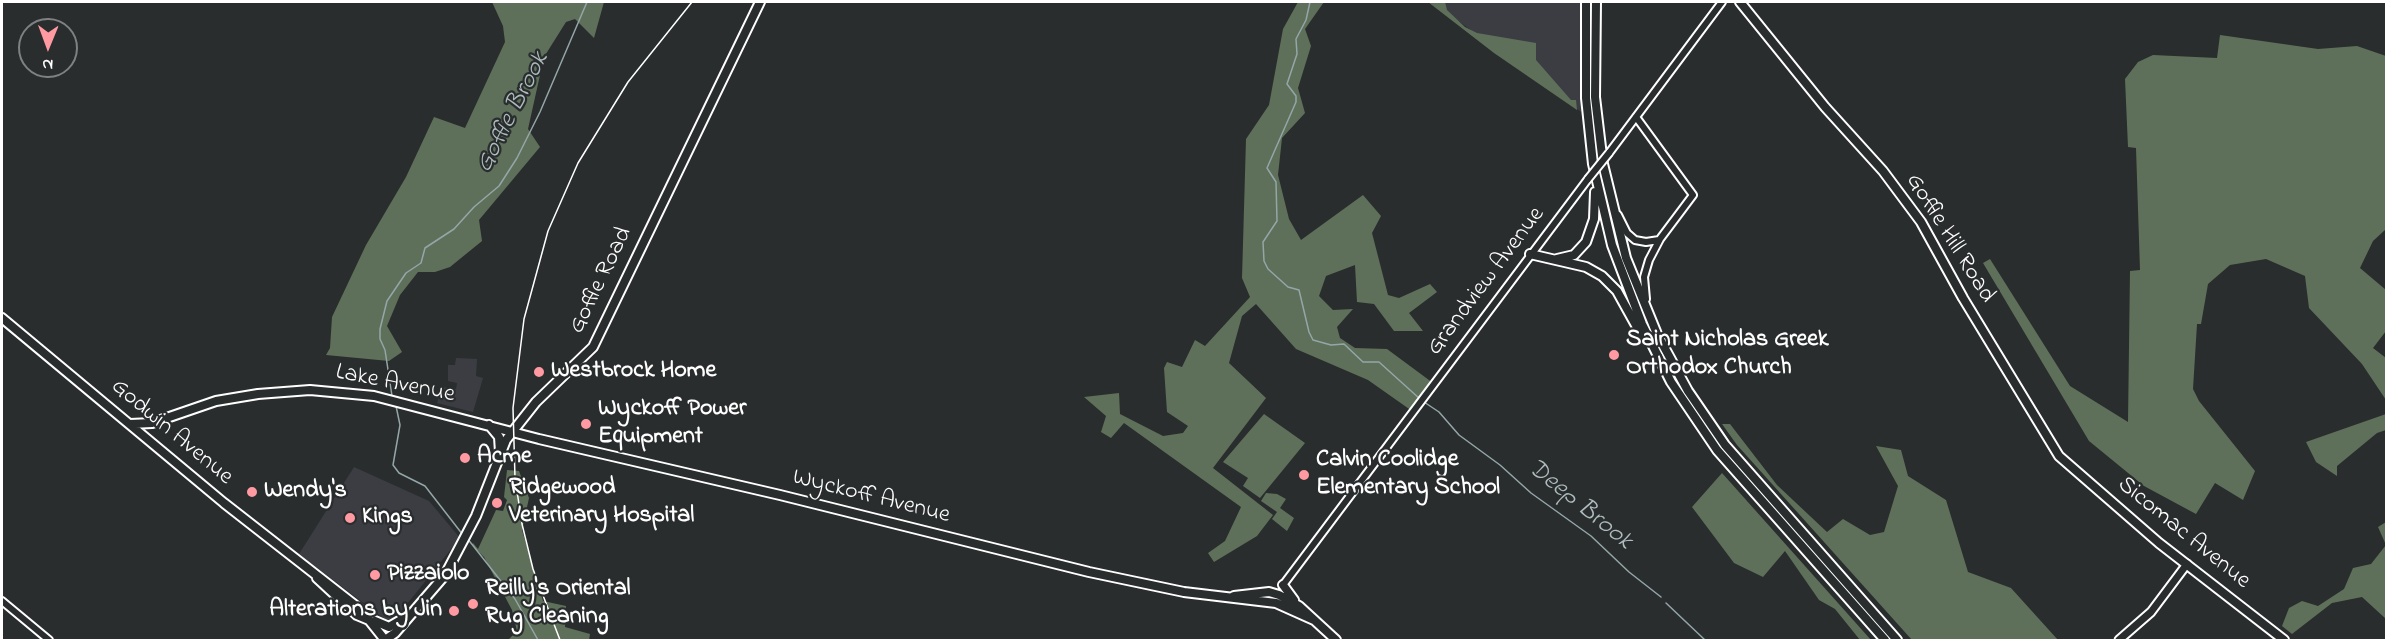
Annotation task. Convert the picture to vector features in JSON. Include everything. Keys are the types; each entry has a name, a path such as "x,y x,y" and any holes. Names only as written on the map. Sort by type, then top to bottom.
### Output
{"main road":[{"name":"Goffle Road","path":"385,640 394,637 445,575 468,532 500,455 513,430 536,402 593,347 760,2"},
{"path":"1530,254 1562,259 1583,247 1594,219 1593,164 1586,98 1586,2"},
{"path":"1596,2 1595,97 1603,164 1626,258 1665,349 1697,405 1735,458 1897,640"},
{"name":"Goffle Hill Road","path":"1740,2 1825,107 1883,171 1921,222 1963,298 2059,456"},
{"path":"1593,164 1606,222 1623,276 1645,331 1671,382"},
{"path":"1530,254 1586,267 1610,283 1703,431 1738,476 1885,640"},
{"name":"Godwin Avenue","path":"2,318 316,577 320,584 357,615 367,618 385,640"},
{"name":"Lake Avenue","path":"130,424 152,423 216,401 276,392 329,391 393,400 513,430"},
{"path":"488,424 499,437 500,455"},
{"name":"Wyckoff Avenue","path":"513,430 543,440 780,495 1089,572 1221,597 1269,592 1314,620"},
{"name":"Sicomac Avenue","path":"2059,456 2159,543 2284,640"},
{"path":"2119,640 2151,612 2187,564"},
{"path":"1278,599 1283,585"},
{"path":"1283,585 1299,606"},
{"name":"Wyckoff Avenue","path":"1278,599 1299,606 1336,640"},
{"path":"367,618 391,627 404,617 410,616"}],"street":[{"name":"Grandview Avenue","path":"1283,585 1722,2"},
{"path":"1636,117 1693,195 1660,239 1647,265 1643,283 1646,300 1665,349"},
{"path":"1603,164 1619,217 1627,233 1641,242 1660,239"},
{"path":"2,601 49,640"}],"shaded area":[{"path":"1433,2 1581,2 1581,112"},
{"path":"456,358 477,359 476,376 483,378 473,412 437,403 442,387 456,389 457,383 448,381 448,365 455,365"},
{"path":"354,467 429,501 460,538 391,624 299,554"}],"green space":[{"path":"492,2 604,2 594,38 575,19 566,22 544,57 528,129 540,147 479,220 482,241 450,267 435,272 418,272 400,295 387,326 402,352 389,361 326,355 330,348 332,317 366,245 406,177 434,117 465,128 505,42 503,26"},
{"path":"1298,2 1324,2 1305,29 1311,46 1298,88 1305,113 1282,138 1278,175 1289,219 1301,240 1363,195 1381,216 1372,233 1388,295 1399,298 1430,284 1437,292 1409,313 1423,331 1394,331 1374,304 1357,302 1355,265 1326,276 1319,296 1333,310 1353,309 1337,327 1340,338 1355,348 1387,349 1433,383 1412,411 1368,380 1296,349 1256,304 1242,316 1229,363 1266,398 1213,468 1273,515 1257,536 1214,562 1208,553 1225,541 1241,507 1124,423 1111,438 1101,432 1106,416 1084,397 1119,393 1120,414 1163,436 1183,433 1188,426 1167,412 1164,368 1167,362 1182,367 1195,340 1205,346 1250,297 1242,278 1246,139 1269,105 1283,29"},
{"path":"1428,2 1445,2 1447,10 1465,27 1477,33 1536,43 1536,60 1571,100 1576,100 1577,110 1494,53"},
{"path":"2220,35 2318,49 2357,46 2386,56 2386,229 2373,241 2360,268 2386,290 2386,331 2373,348 2386,358 2386,400 2362,364 2309,308 2305,276 2266,259 2230,265 2208,284 2201,324 2197,324 2193,389 2199,401 2255,471 2243,500 2215,483 2196,514 2144,486 2089,441 1983,263 1990,259 2070,386 2128,422 2130,271 2140,270 2136,148 2128,147 2125,79 2138,62 2153,55 2217,58"},
{"path":"1264,414 1305,443 1260,498 1243,486 1248,478 1223,462"},
{"path":"2386,414 2386,430 2377,433 2337,466 2337,476 2316,462 2306,442"},
{"path":"1722,424 1730,424 1777,485 1827,532 1843,519 1870,535 1884,532 1898,486 1876,446 1901,450 1908,476 1946,500 1968,572 2011,588 2058,640 1912,640 1737,445"},
{"path":"507,470 519,471 529,498 522,530 543,601 566,606 565,627 590,634 589,640 508,640 517,631 512,610 484,557 472,545 473,543 478,549 496,510 503,511 507,500 504,497"},
{"path":"1722,473 1871,640 1860,640 1835,609 1819,600 1785,551 1763,577 1734,563 1692,507"},
{"path":"1266,493 1277,494 1286,499 1280,508 1294,518 1287,531 1272,519 1277,512 1261,501"},
{"path":"2386,522 2386,545 2378,527"},
{"path":"2386,545 2386,619 2362,597 2332,603 2292,634 2282,626 2289,608 2302,601 2318,606 2344,589 2353,568 2371,564"}],"waterway":[{"name":"Goffle Brook","path":"392,396 385,350 380,339 380,329 387,301 406,273 421,263 425,248 454,229 474,207 499,186 517,158 540,112 587,2"},
{"name":"Deep Brook","path":"1310,2 1306,20 1296,39 1297,54 1287,84 1296,96 1296,102 1267,168 1276,182 1277,221 1263,242 1264,261 1268,269 1288,287 1299,290 1313,340 1331,345 1344,344 1363,362 1379,362 1420,399"},
{"name":"Deep Brook","path":"1424,402 1439,412 1459,435 1500,465 1531,493 1591,536 1629,572 1661,597"},
{"name":"Goffle Brook","path":"396,406 400,425 393,465 399,473 425,486 463,535"},
{"name":"Goffle Brook","path":"467,538 515,599 538,640"},
{"name":"Deep Brook","path":"1666,603 1705,640"}],"railway":[{"path":"560,640 533,569 522,524 515,478 513,408 524,319 548,231 578,163 628,82 692,2"}],"place":[{"name":"Saint Nicholas Greek Orthodox Church","path":"1614,355"},
{"name":"Westbrock Home","path":"539,372"},
{"name":"Wyckoff Power Equipment","path":"586,424"},
{"name":"Acme","path":"465,458"},
{"name":"Calvin Coolidge Elementary School","path":"1304,475"},
{"name":"Wendy's","path":"252,492"},
{"name":"Ridgewood Veterinary Hospital","path":"497,503"},
{"name":"Kings","path":"350,518"},
{"name":"Pizzaiolo","path":"375,575"},
{"name":"Reilly's Oriental Rug Cleaning","path":"473,604"},
{"name":"Alterations by Jin","path":"454,611"}]}
